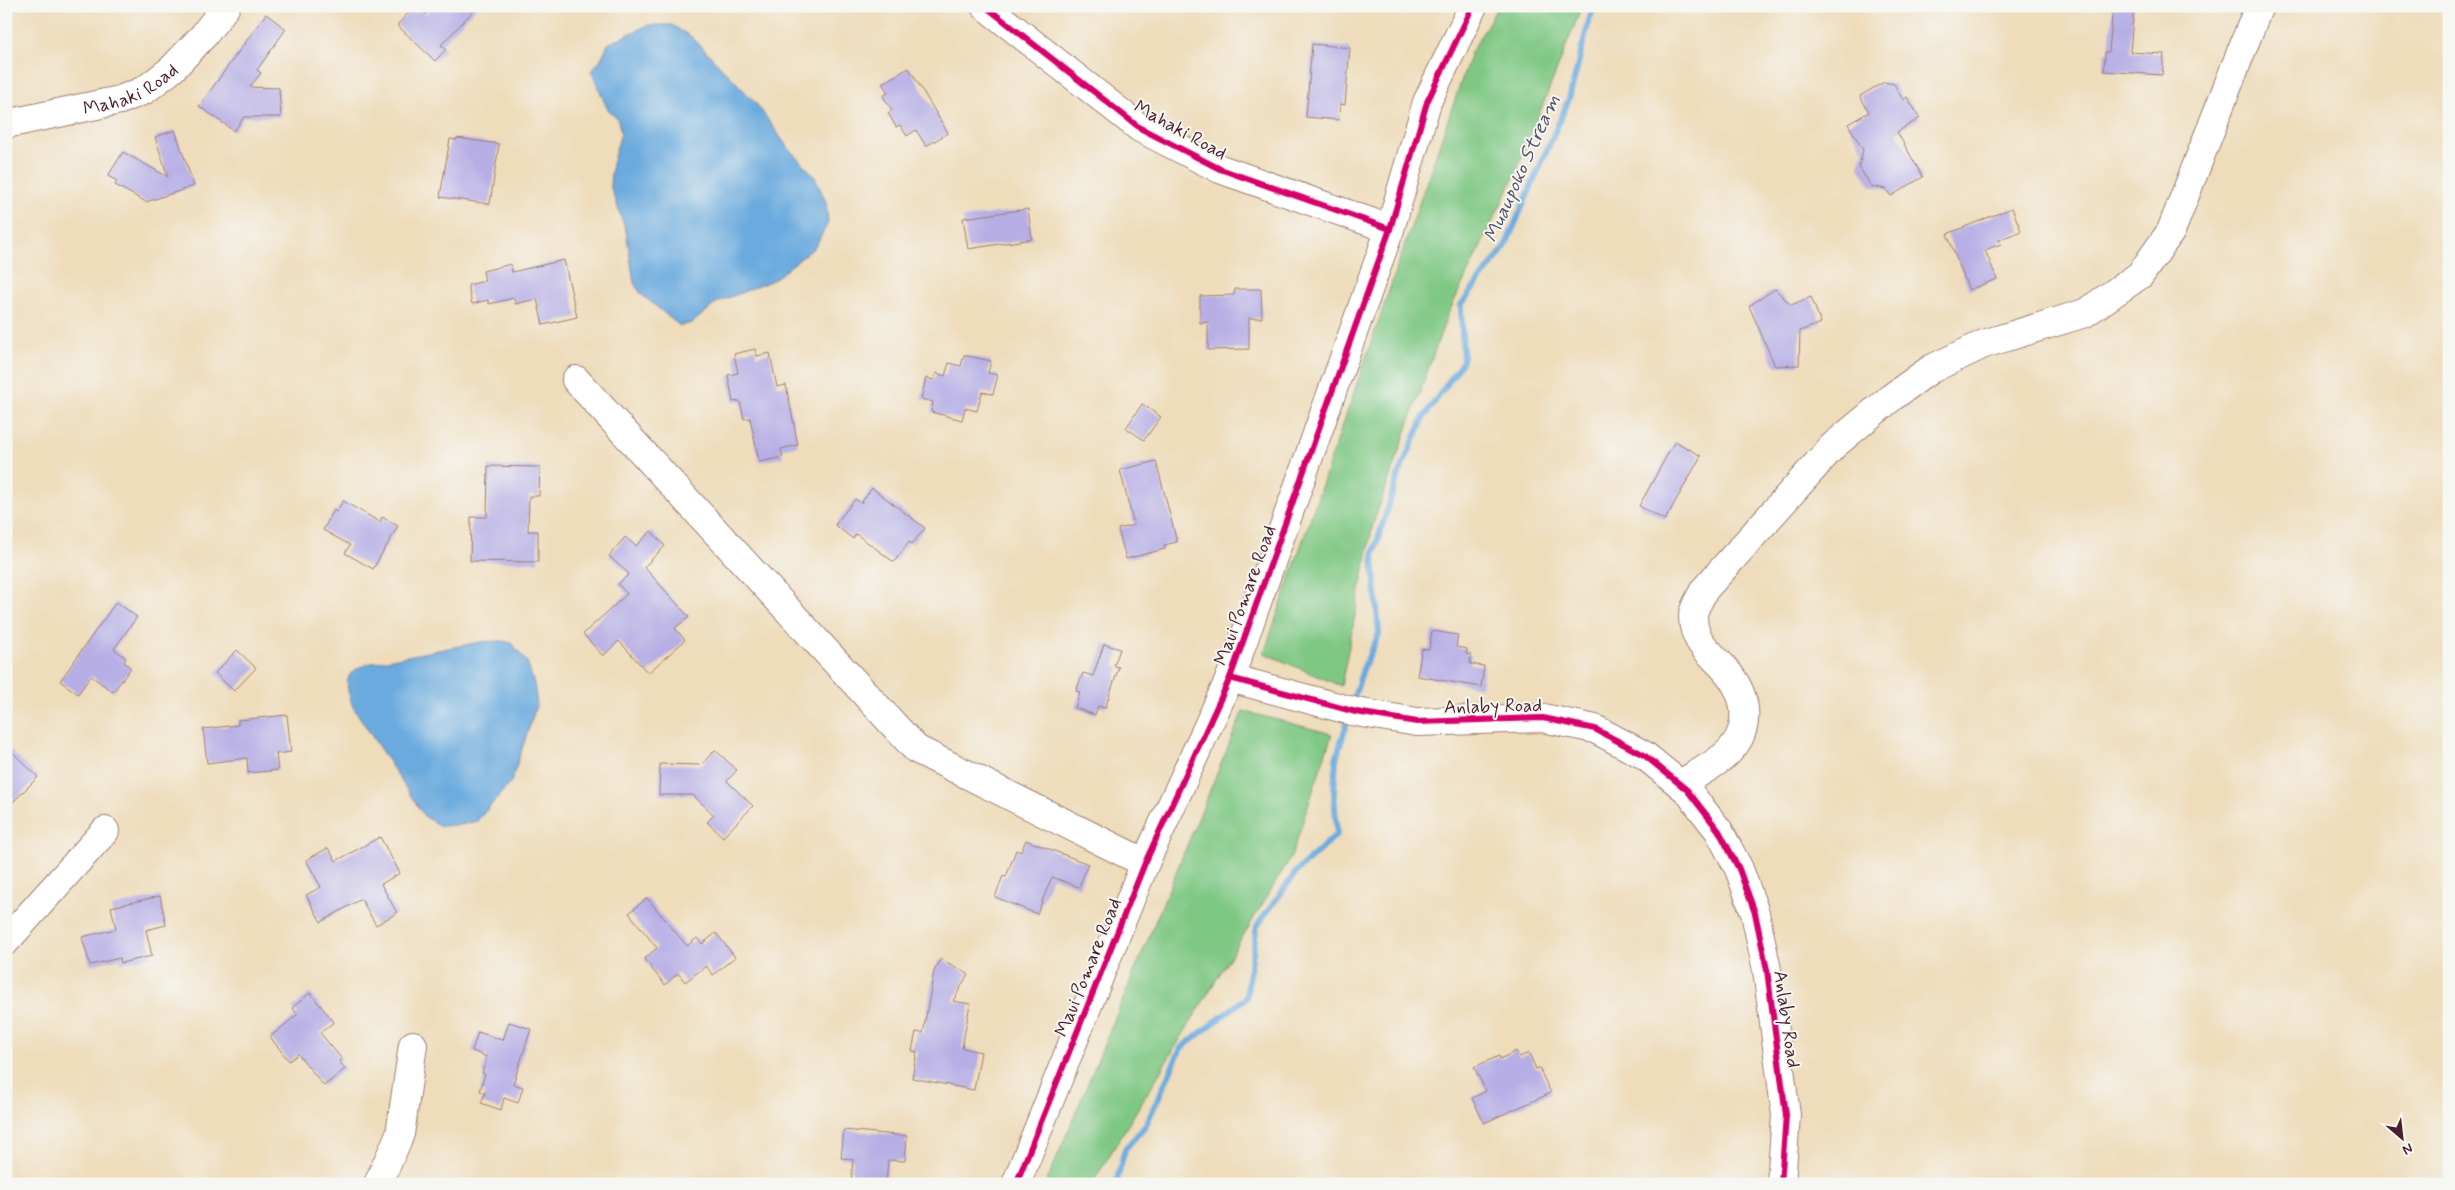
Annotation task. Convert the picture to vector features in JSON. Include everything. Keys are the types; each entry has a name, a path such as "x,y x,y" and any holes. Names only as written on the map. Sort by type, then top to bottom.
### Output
{"street":[{"name":"Mahaki Road","path":"6,124 120,100 145,90 172,69 204,35 226,6"},
{"name":"Mahaki Road","path":"985,6 1140,128 1220,169 1390,229"},
{"name":"Maui Pomare Road","path":"1016,1184 1145,863 1230,678 1390,229 1427,102 1472,6"},
{"path":"1680,784 1721,759 1741,735 1745,715 1740,688 1724,668 1700,644 1692,616 1704,590 1833,446 1892,397 1931,369 1984,344 2085,313 2140,275 2171,231 2259,6"},
{"path":"576,380 916,749 1145,863"},
{"name":"Anlaby Road","path":"1230,678 1356,712 1417,722 1543,718 1595,729 1644,755 1687,790 1719,831 1739,869 1754,913 1767,970 1786,1115 1781,1184"},
{"path":"6,941 105,831"},
{"path":"378,1184 400,1134 413,1045"}],"green space":[{"path":"1498,6 1582,6 1515,175 1447,316 1373,524 1341,686 1264,653 1471,53"},
{"path":"1243,711 1332,734 1291,857 1092,1184 1046,1184"}],"water":[{"path":"648,25 672,25 693,38 755,102 789,149 815,177 826,202 828,223 815,247 773,280 718,302 692,323 680,326 641,294 634,283 626,231 610,185 612,164 621,133 618,120 607,108 591,71 601,59 608,44"},
{"path":"502,641 512,643 527,662 534,684 537,704 511,782 477,821 461,825 440,826 424,816 353,707 348,690 348,679 355,670 371,663 480,642"}],"building":[{"path":"433,6 478,6 441,45 446,49 435,61 397,25 412,9 416,13 420,9 426,14"},
{"path":"2113,6 2134,6 2130,52 2164,54 2162,75 2104,71 2105,52 2109,52"},
{"path":"266,14 286,29 257,70 261,73 250,87 279,88 281,117 244,117 234,131 199,106"},
{"path":"1312,44 1350,48 1345,105 1340,104 1339,120 1306,117"},
{"path":"909,68 948,133 926,146 916,130 907,136 900,125 896,127 888,113 892,110 883,96 888,93 882,83"},
{"path":"1884,82 1894,84 1903,100 1907,97 1920,118 1897,132 1923,177 1891,196 1886,189 1871,186 1859,167 1863,150 1848,124 1869,112 1860,96"},
{"path":"175,130 194,186 146,202 115,185 117,181 108,176 123,152 168,177 155,137"},
{"path":"457,138 499,144 490,204 440,197 450,139 457,140"},
{"path":"2012,208 2021,231 1999,240 2001,244 1985,250 1997,279 1969,290 1947,234"},
{"path":"1028,209 1032,239 968,249 963,218"},
{"path":"564,260 577,317 543,325 537,299 515,304 514,298 489,304 488,300 472,304 468,285 485,281 483,271 511,264 512,272"},
{"path":"1235,289 1261,289 1262,318 1249,318 1249,349 1208,350 1208,322 1200,323 1200,296 1234,295"},
{"path":"1775,289 1791,305 1811,297 1821,323 1800,331 1799,365 1775,366 1749,306"},
{"path":"755,349 757,356 770,353 777,387 786,385 798,445 781,449 783,457 759,462 750,418 744,419 740,401 733,402 728,375 738,373 734,354"},
{"path":"964,355 991,361 988,373 998,375 993,394 982,392 977,411 965,408 962,420 931,412 933,402 921,399 926,378 934,380 936,373 945,376 949,363 961,366"},
{"path":"1142,404 1161,417 1144,440 1126,428"},
{"path":"1675,441 1701,456 1665,520 1639,506"},
{"path":"1156,461 1177,542 1164,545 1165,549 1126,559 1118,529 1134,525 1120,470"},
{"path":"488,466 540,467 539,496 529,496 528,531 538,531 538,562 470,561 471,517 487,517"},
{"path":"872,488 925,528 912,544 909,542 894,562 856,534 853,539 835,525 855,499 861,503"},
{"path":"343,501 380,522 382,517 398,526 373,569 345,553 350,545 323,530 334,510 336,512"},
{"path":"651,531 665,546 644,567 689,617 675,628 685,640 648,673 619,641 603,656 583,634 627,594 618,584 629,574 609,556 625,537 636,546"},
{"path":"116,602 137,617 114,649 126,658 124,662 131,668 113,692 91,676 78,694 60,681"},
{"path":"1432,631 1458,635 1456,647 1467,649 1466,654 1471,655 1470,664 1484,666 1481,687 1417,676 1422,649 1429,650"},
{"path":"1104,644 1120,649 1114,666 1119,667 1105,708 1098,706 1095,715 1075,708 1080,692 1076,691 1083,673 1093,676"},
{"path":"237,650 256,668 234,691 215,673"},
{"path":"287,715 291,752 276,754 278,770 248,773 247,758 207,763 203,729 238,725 238,720"},
{"path":"6,746 38,777 6,809"},
{"path":"715,750 737,770 727,781 753,806 723,837 707,822 714,815 693,795 659,795 660,764 701,765"},
{"path":"380,837 400,873 381,884 397,913 376,925 361,899 321,922 306,895 321,887 306,860 328,848 336,861"},
{"path":"1026,840 1088,864 1079,887 1052,877 1037,914 995,897 1003,876 1006,877 1016,850 1021,852"},
{"path":"160,896 166,925 146,930 152,956 121,963 120,958 90,965 82,937 116,929 111,907"},
{"path":"647,898 687,946 697,938 702,944 716,933 735,957 713,975 706,966 685,982 678,973 665,985 644,959 657,948 629,913"},
{"path":"941,959 968,974 953,1001 970,1004 962,1048 981,1052 974,1090 912,1078 917,1052 912,1051 916,1032 923,1033 934,971"},
{"path":"310,993 334,1022 320,1033 342,1059 339,1061 345,1069 324,1086 298,1054 289,1061 270,1037 298,1014 292,1008"},
{"path":"509,1022 531,1029 513,1084 523,1087 518,1103 504,1098 501,1110 481,1103 485,1093 480,1091 485,1074 482,1073 487,1057 472,1051 478,1032 503,1040"},
{"path":"1516,1051 1519,1057 1529,1053 1536,1069 1539,1068 1551,1093 1484,1123 1472,1098 1486,1091 1474,1067 1499,1056 1500,1059"},
{"path":"844,1130 907,1136 905,1161 888,1160 886,1184 851,1184 853,1159 841,1158"}],"waterway":[{"name":"Muaupoko Stream","path":"1352,704 1363,669 1379,634 1373,555 1398,476 1424,417 1463,361 1461,305 1505,247 1569,99 1590,17 1596,6"},
{"name":"Muaupoko Stream","path":"1116,1184 1125,1149 1146,1125 1181,1048 1246,998 1257,926 1297,871 1337,834 1334,792 1336,759 1349,716"}],"cycle path":[{"path":"985,6 1140,128 1220,169 1390,229"},
{"path":"1016,1184 1145,863 1230,678 1390,229 1427,102 1473,6"},
{"path":"1230,678 1356,712 1417,722 1543,718 1595,729 1644,755 1687,790 1719,831 1739,869 1755,913 1767,970 1786,1115 1781,1184"}]}
